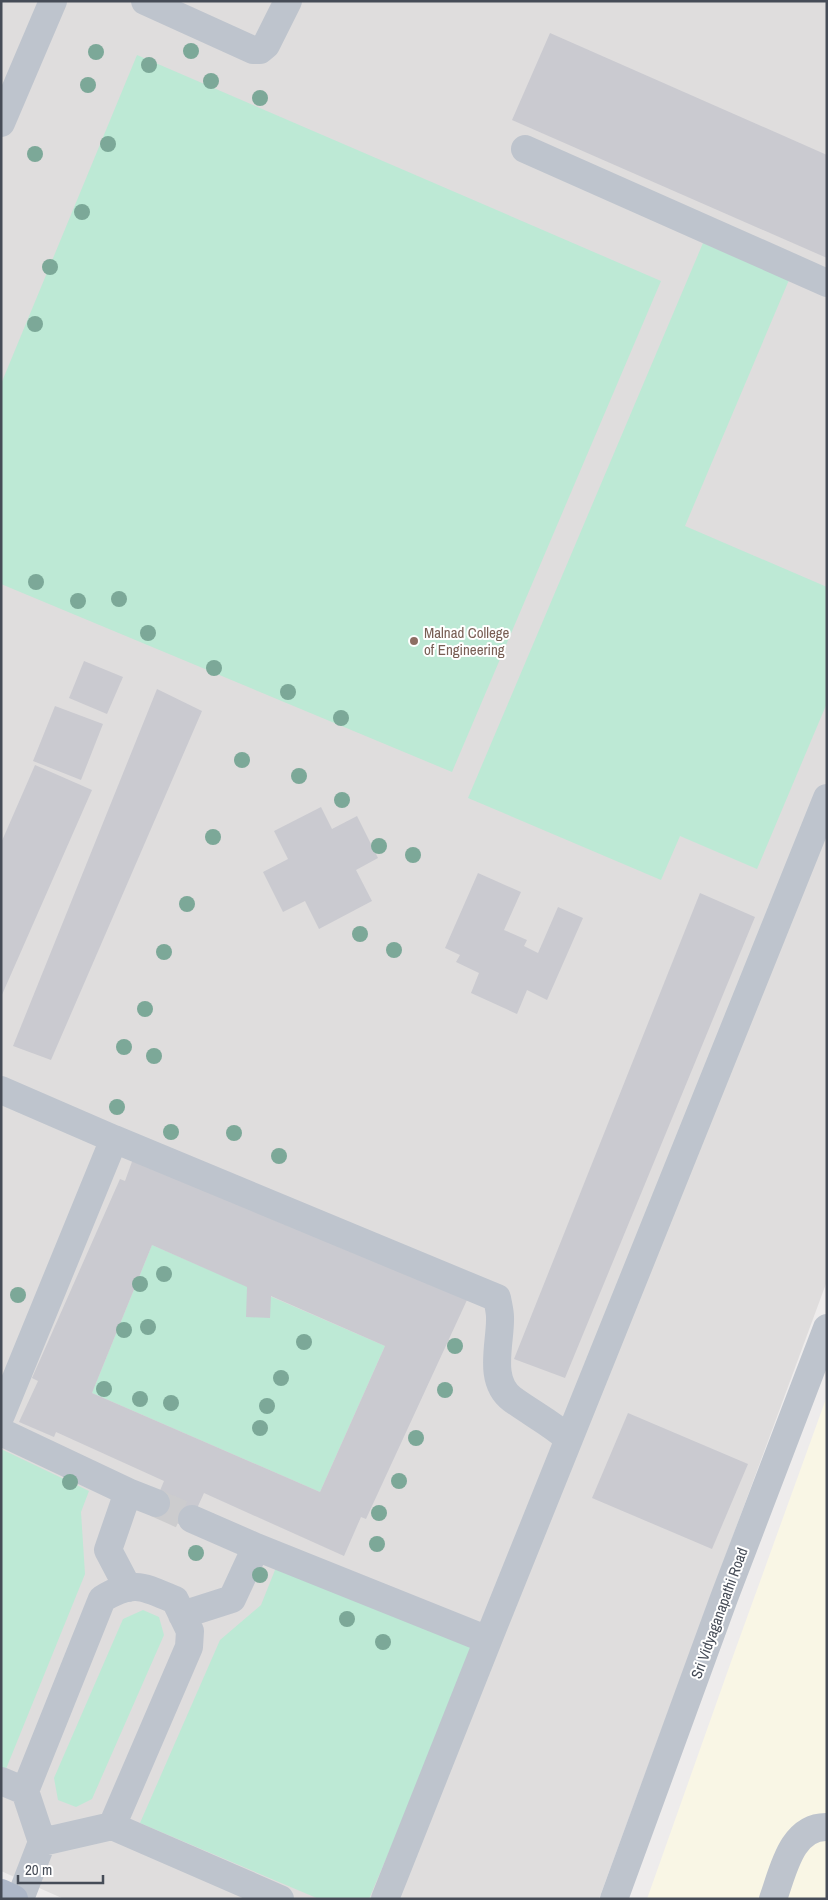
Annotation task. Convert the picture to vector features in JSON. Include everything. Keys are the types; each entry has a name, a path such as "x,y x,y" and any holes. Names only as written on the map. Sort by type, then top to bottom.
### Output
{"main road":[{"path":"1,1893 14,1899"}],"street":[{"path":"1,122 53,1"},
{"path":"144,1 253,50 260,50 266,45 288,1"},
{"path":"525,149 827,283"},
{"path":"385,1899 827,798"},
{"path":"1,1090 497,1298 500,1318 497,1349 498,1378 510,1397 556,1426 569,1439"},
{"path":"1,1415 114,1139"},
{"name":"Sri Vidyaganapathi Road","path":"614,1899 720,1608 827,1328"},
{"path":"1,1432 128,1492 156,1503"},
{"path":"128,1492 108,1550 128,1588"},
{"path":"192,1519 256,1547 488,1640"},
{"path":"182,1615 232,1599 256,1547"},
{"path":"20,1899 42,1842 13,1786 102,1599 117,1590 141,1586 175,1600 190,1630 189,1647 112,1826"},
{"path":"42,1842 112,1826 280,1899"},
{"path":"773,1899 793,1847 803,1834 817,1826 827,1827"}],"shaded area":[{"name":"Malnad College of Engineering","path":"1,1 827,1 827,1281 599,1899 64,1899 1,1871"},
{"path":"827,1396 827,1899 647,1899 732,1659"}],"green space":[{"path":"137,55 661,281 452,772 1,584 1,384"},
{"path":"703,243 789,280 685,526 827,587 827,703 757,869 680,836 661,880 468,798"},
{"path":"152,1245 385,1346 320,1492 92,1393"},
{"path":"1,1449 89,1491 81,1512 85,1574 6,1769 1,1767"},
{"path":"277,1565 476,1647 369,1899 319,1899 140,1823 220,1640 261,1605"},
{"path":"143,1610 159,1617 164,1635 92,1799 76,1807 58,1800 54,1778 123,1619"}],"building":[{"path":"550,33 827,155 827,258 512,120"},
{"path":"84,661 123,677 107,714 69,698"},
{"path":"157,689 202,711 51,1060 13,1046"},
{"path":"55,706 103,724 81,780 33,761"},
{"path":"35,765 92,790 1,997 1,843"},
{"path":"321,807 332,829 357,816 378,858 356,870 372,901 319,929 305,901 283,912 263,872 288,859 274,831"},
{"path":"478,873 521,892 504,930 527,940 524,946 538,953 558,907 583,918 547,1000 527,990 517,1014 471,993 479,973 456,962 460,955 445,948"},
{"path":"700,893 755,917 565,1378 514,1359"},
{"path":"134,1156 467,1300 366,1519 361,1517 344,1556 204,1493 188,1528 151,1512 164,1481 56,1432 54,1437 19,1422 38,1381 32,1378 120,1179 125,1181","holes":["152,1245 247,1287 246,1317 270,1318 271,1296 385,1346 320,1492 92,1393"]},
{"path":"628,1413 748,1464 712,1549 592,1498"}],"tunnel":[{"path":"156,1503 192,1519"}],"place":[{"name":"Malnad College of Engineering","path":"414,641"}]}
